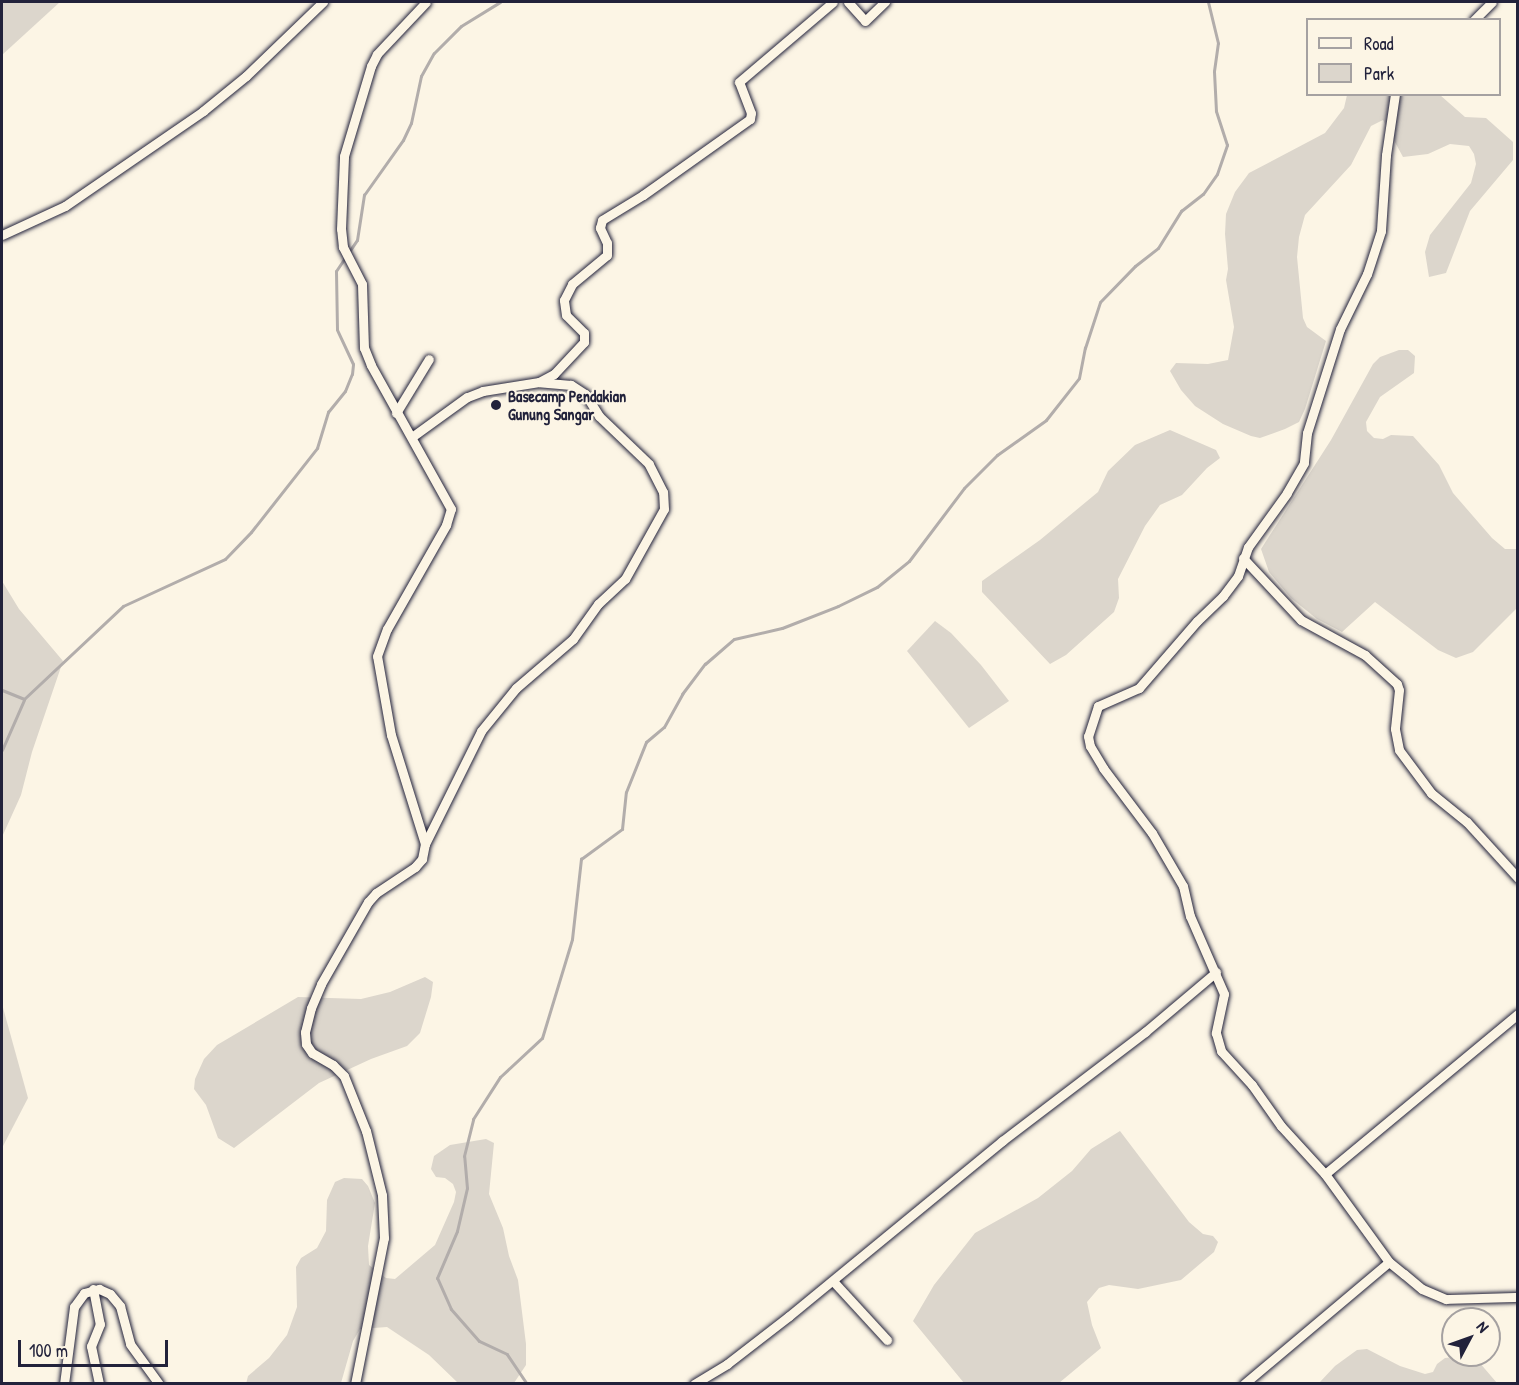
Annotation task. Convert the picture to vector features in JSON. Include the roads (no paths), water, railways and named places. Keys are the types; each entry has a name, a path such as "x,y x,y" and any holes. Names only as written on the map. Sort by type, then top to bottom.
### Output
{"street":[{"path":"2,236 65,206 124,168 203,111 246,76 323,2"},
{"path":"425,844 391,735 377,666 380,643 451,513 450,504 396,413 364,348 362,284 343,248 341,229 344,156 377,54 426,2"},
{"path":"540,382 554,374 584,342 584,333 566,315 565,293 572,284 607,255 608,243 600,228 602,220 643,195 750,119 751,113 739,82 833,2"},
{"path":"848,2 865,21 885,2"},
{"path":"1476,18 1492,2"},
{"path":"1395,96 1386,155 1381,231 1374,255 1340,329 1306,433 1304,463 1243,558 1238,576 1223,596 1197,621 1139,688 1098,706 1088,736 1090,746 1103,768 1152,833 1183,886 1190,916 1216,972 1224,996 1216,1033 1221,1051 1252,1085 1281,1126 1325,1174 1389,1262 1422,1289 1446,1299 1518,1297"},
{"path":"396,413 429,359"},
{"path":"355,1383 384,1238 382,1195 366,1131 348,1083 339,1070 309,1049 305,1032 321,984 368,902 376,893 415,867 423,855 425,844 485,725 531,673 573,639 598,604 625,579 664,509 663,492 649,464 599,416 585,394 571,385 540,382 483,391 467,397 412,437"},
{"path":"1243,558 1301,620 1365,655 1397,684 1399,690 1395,729 1399,750 1431,793 1467,822 1518,878"},
{"path":"694,1383 727,1364 833,1281 1002,1141 1145,1032 1216,972"},
{"path":"1325,1174 1518,1014"},
{"path":"1244,1383 1389,1262"},
{"path":"833,1281 887,1340"},
{"path":"64,1383 74,1307 79,1297 93,1289 105,1291 120,1306 130,1344 159,1383"},
{"path":"93,1289 100,1324 91,1346 99,1383"}],"waterway":[{"path":"2,690 24,699 123,606 225,559 251,532 317,448 328,412 345,391 352,374 353,364 337,329 336,271 357,240 364,195 403,140 411,123 421,76 434,53 461,26 500,2"},
{"path":"527,1384 507,1354 479,1341 451,1309 437,1278 457,1231 467,1188 464,1156 473,1119 500,1077 542,1038 572,939 581,859 622,829 626,792 646,742 664,727 682,694 705,664 734,639 782,628 838,606 877,587 909,561 964,488 997,455 1046,420 1079,378 1085,348 1100,302 1135,266 1158,248 1181,211 1203,194 1217,174 1227,145 1216,111 1214,71 1218,43 1208,2"},
{"path":"2,750 24,700"}],"place":[{"name":"Basecamp Pendakian Gunung Sangar","path":"496,405"}]}
